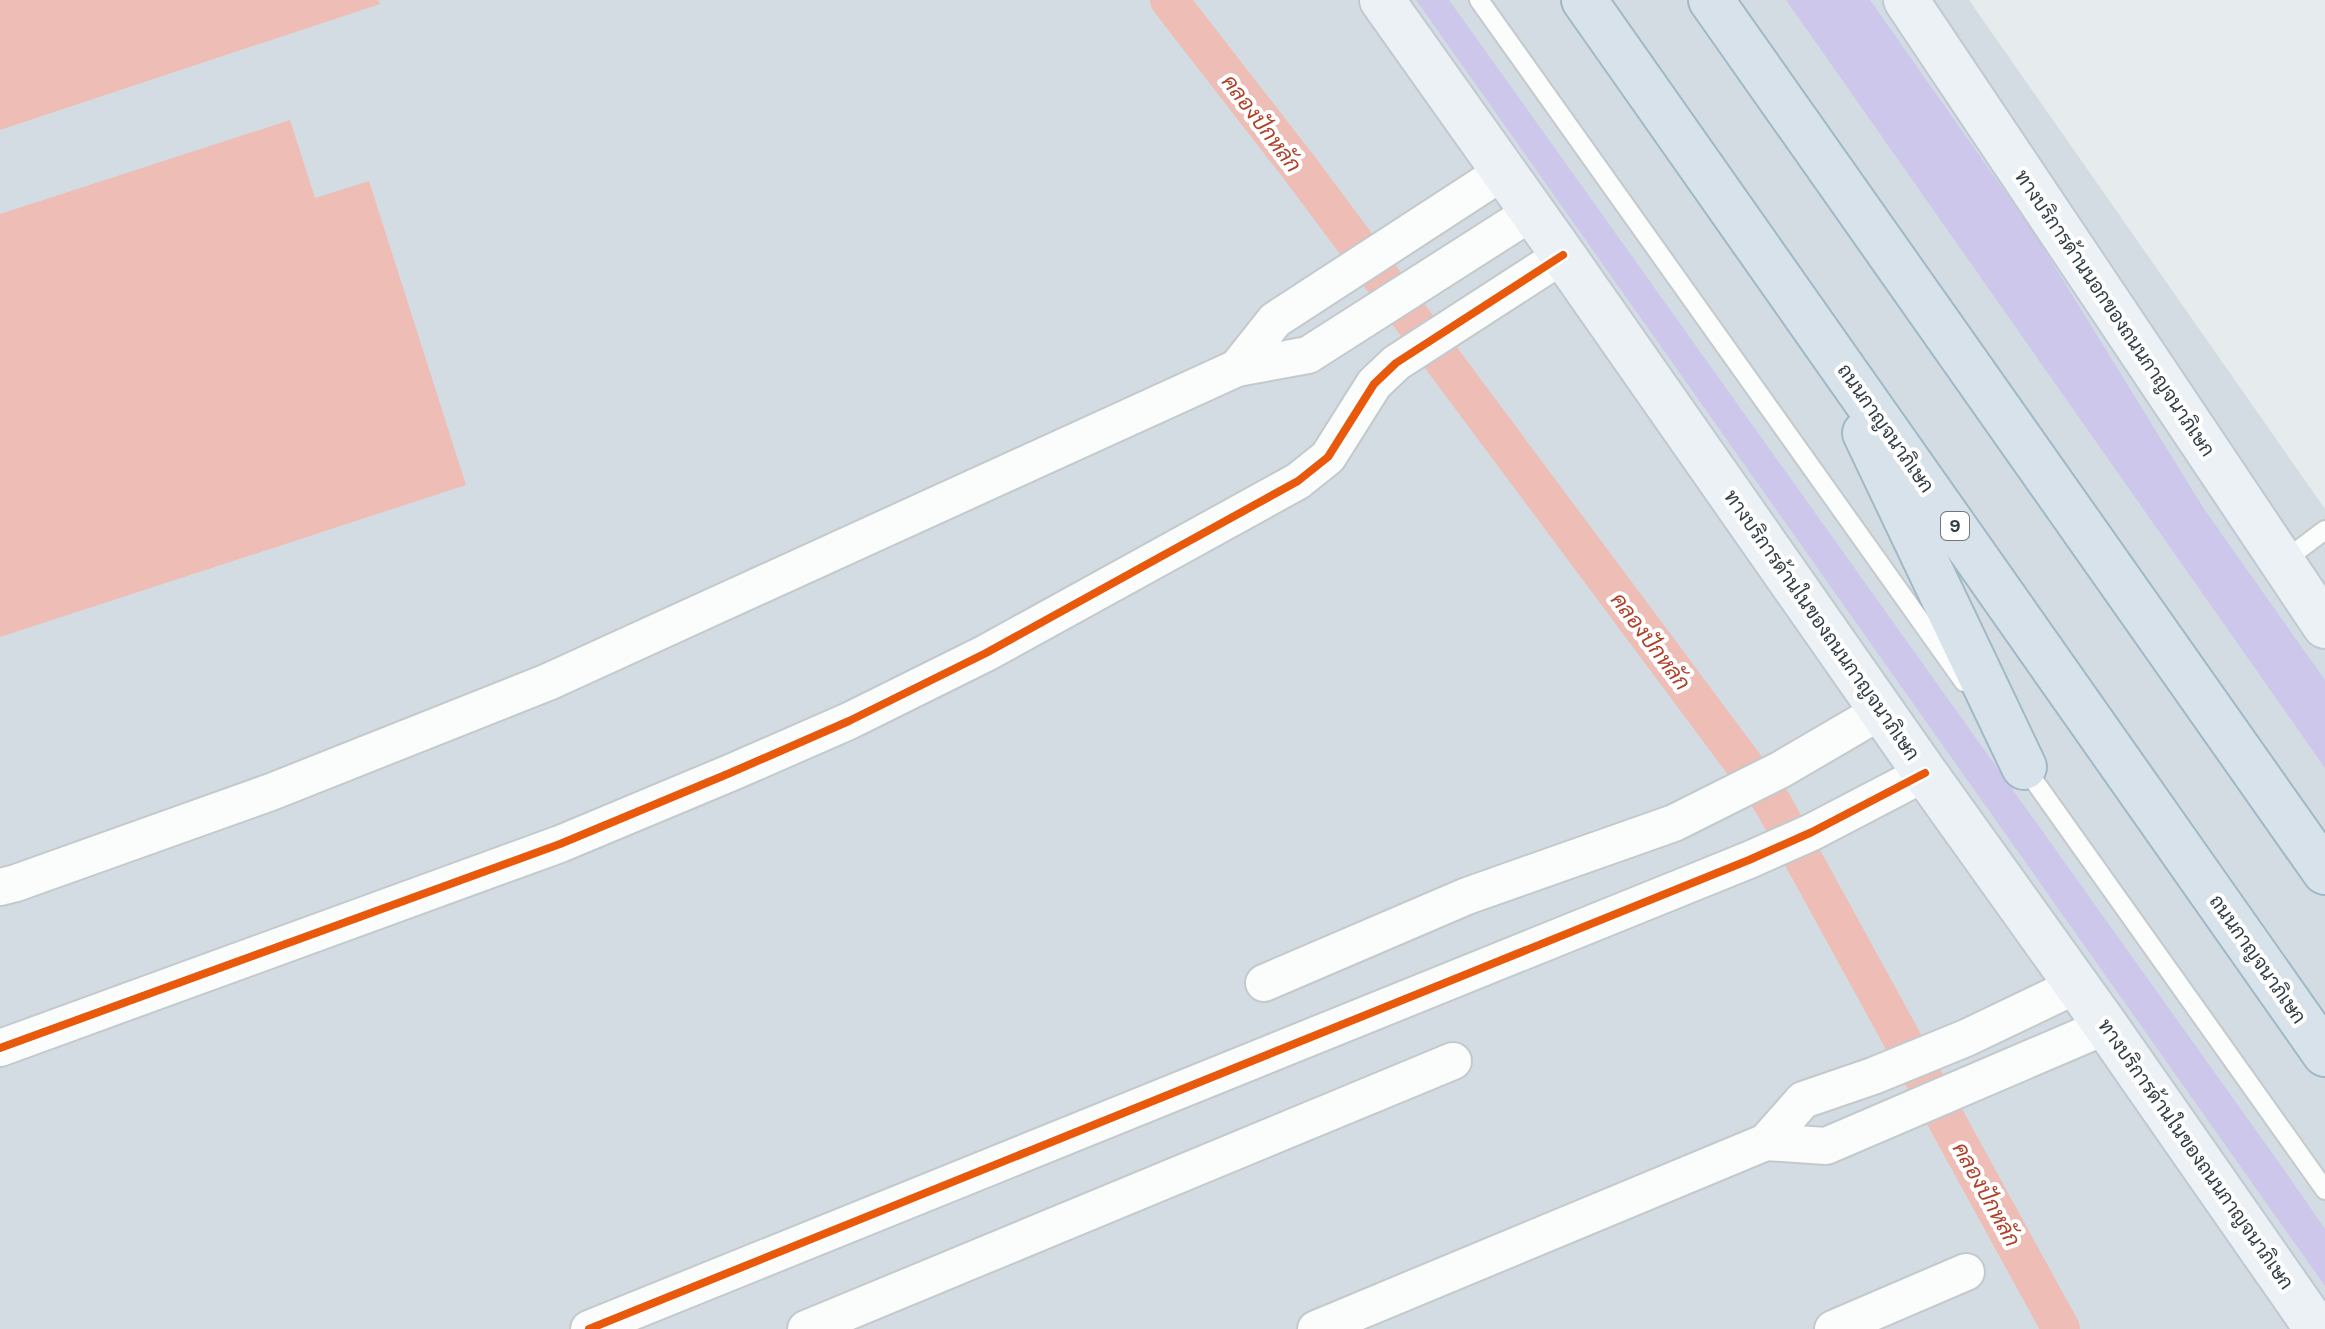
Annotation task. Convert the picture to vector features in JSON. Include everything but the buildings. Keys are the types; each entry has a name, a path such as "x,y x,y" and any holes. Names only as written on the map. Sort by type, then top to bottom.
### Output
{"highway":[{"name":"ถนนกาญจนาภิเษก","path":"1584,0 2325,1054"},
{"path":"1711,0 2325,872"},
{"path":"1810,319 2024,767"}],"main road":[{"name":"ทางบริการด้านในของถนนกาญจนาภิเษก","path":"1382,0 2317,1329"},
{"name":"ทางบริการด้านนอกของถนนกาญจนาภิเษก","path":"1906,0 2325,626"}],"street":[{"path":"1237,368 1275,320 1504,171"},
{"path":"0,887 271,792 548,682 1237,368 1308,355 1532,212"},
{"path":"0,1048 560,844 849,721 986,653 1298,481 1328,457 1374,384 1396,363 1563,255"},
{"path":"1264,983 1467,896 1674,823 1780,770 1881,711"},
{"path":"589,1329 1749,860 1812,832 1925,773"},
{"path":"1316,1329 1766,1142 1803,1100 1873,1076 1966,1038 2077,985"},
{"path":"1766,1142 1826,1146 2106,1026"},
{"path":"806,1329 855,1320 1453,1061"},
{"path":"1833,1329 1966,1272"}],"lane":[{"path":"1479,0 2325,1190"},
{"path":"2281,563 2325,530"}],"shaded area":[{"path":"0,0 1969,0 2325,509 2325,1329 0,1329"},
{"path":"0,0 378,0 380,4 0,130"},
{"path":"1416,0 1449,0 2285,1171 2325,1229 2325,1286"},
{"path":"1786,0 1870,0 2034,233 2204,509 2325,680 2325,768"},
{"path":"290,120 315,198 369,181 466,485 0,637 0,214"}],"waterway":[{"name":"คลองปักหลัก","path":"1169,0 1301,170 1772,802 2061,1329"}],"cycle path":[{"path":"0,1048 560,844 849,721 986,653 1298,481 1328,457 1374,384 1396,363 1563,255"},
{"path":"589,1329 1749,860 1812,832 1925,773"}]}
